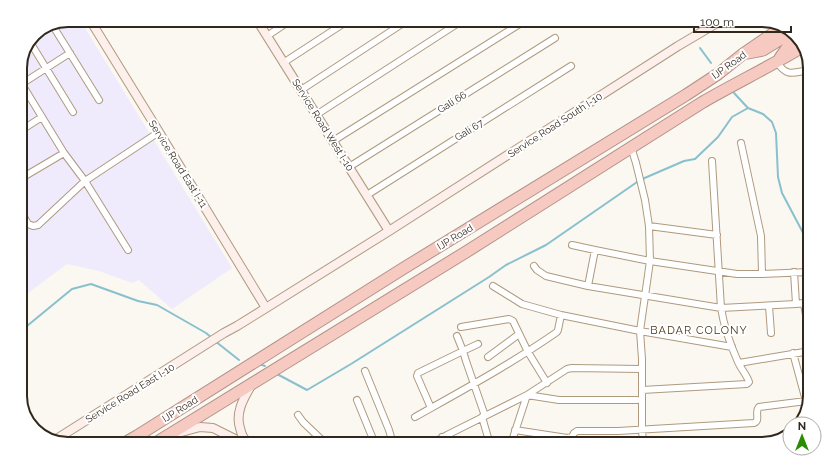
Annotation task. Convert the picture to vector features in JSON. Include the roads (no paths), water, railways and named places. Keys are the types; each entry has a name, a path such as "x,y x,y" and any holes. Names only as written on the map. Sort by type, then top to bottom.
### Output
{"highway":[{"name":"IJP Road","path":"135,437 404,268 686,95 724,70 743,54 778,30"},
{"path":"743,54 763,50 787,35"},
{"path":"777,62 793,41"},
{"name":"IJP Road","path":"165,437 709,99 799,49"}],"main road":[{"name":"Service Road East I-11","path":"94,27 266,308"},
{"name":"Service Road West I-10","path":"261,27 389,231"},
{"name":"Service Road South I-10","path":"266,308 710,27"},
{"name":"Service Road East I-10","path":"61,436 266,308"},
{"path":"242,437 238,422 239,411 244,398 254,382"},
{"path":"170,434 200,427 213,428 230,437"}],"street":[{"path":"267,36 280,27"},
{"path":"283,63 338,27"},
{"path":"301,90 397,27"},
{"path":"316,115 453,27"},
{"path":"333,141 515,27"},
{"path":"55,29 99,100"},
{"name":"Gali 66","path":"349,167 555,38"},
{"path":"33,46 74,112"},
{"path":"27,79 70,53"},
{"path":"777,62 781,69 785,72 803,71"},
{"name":"Gali 67","path":"367,195 572,66"},
{"path":"27,93 64,153 85,181 128,250"},
{"path":"27,127 42,117"},
{"path":"27,222 33,226 38,225 85,181 159,132"},
{"path":"741,143 761,236 762,274"},
{"path":"631,147 642,185 649,226 650,261 640,331 642,359 643,437"},
{"path":"27,175 64,153"},
{"path":"642,390 747,384 748,382 748,379 732,347 724,325 721,308 712,161"},
{"path":"649,226 716,235"},
{"path":"572,245 650,261 737,274 803,272"},
{"path":"588,286 595,250"},
{"path":"534,266 546,276 588,286 721,308 803,303"},
{"path":"794,272 796,304"},
{"path":"493,286 522,304 561,315 732,347"},
{"path":"769,306 771,333"},
{"path":"415,416 492,374 557,332 561,315"},
{"path":"461,327 509,319 513,320 528,352 546,382"},
{"path":"488,357 519,334"},
{"path":"457,336 484,417 488,437"},
{"path":"431,408 417,376 418,374 478,344"},
{"path":"739,363 803,352"},
{"path":"793,354 803,386"},
{"path":"444,437 527,395 570,368 642,369"},
{"path":"364,371 391,437"},
{"path":"527,395 558,400 637,400"},
{"path":"513,437 527,395"},
{"path":"357,400 372,437"},
{"path":"572,437 577,431 754,423 758,420 757,408 759,407 803,403"},
{"path":"298,415 319,437"},
{"path":"515,430 560,437"}],"waterway":[{"path":"700,48 711,63"},
{"path":"734,93 748,108 763,114 772,122 776,133 778,177 782,193 803,233"},
{"path":"277,374 307,390 351,364 506,265 546,245 640,180 684,161 695,159 718,137 732,117 748,108"},
{"path":"27,326 72,289 91,284 138,301 157,305 206,333 212,338"},
{"path":"215,341 239,360"},
{"path":"259,364 265,366"}],"district":[{"name":"BADAR COLONY","path":"699,330"}]}
